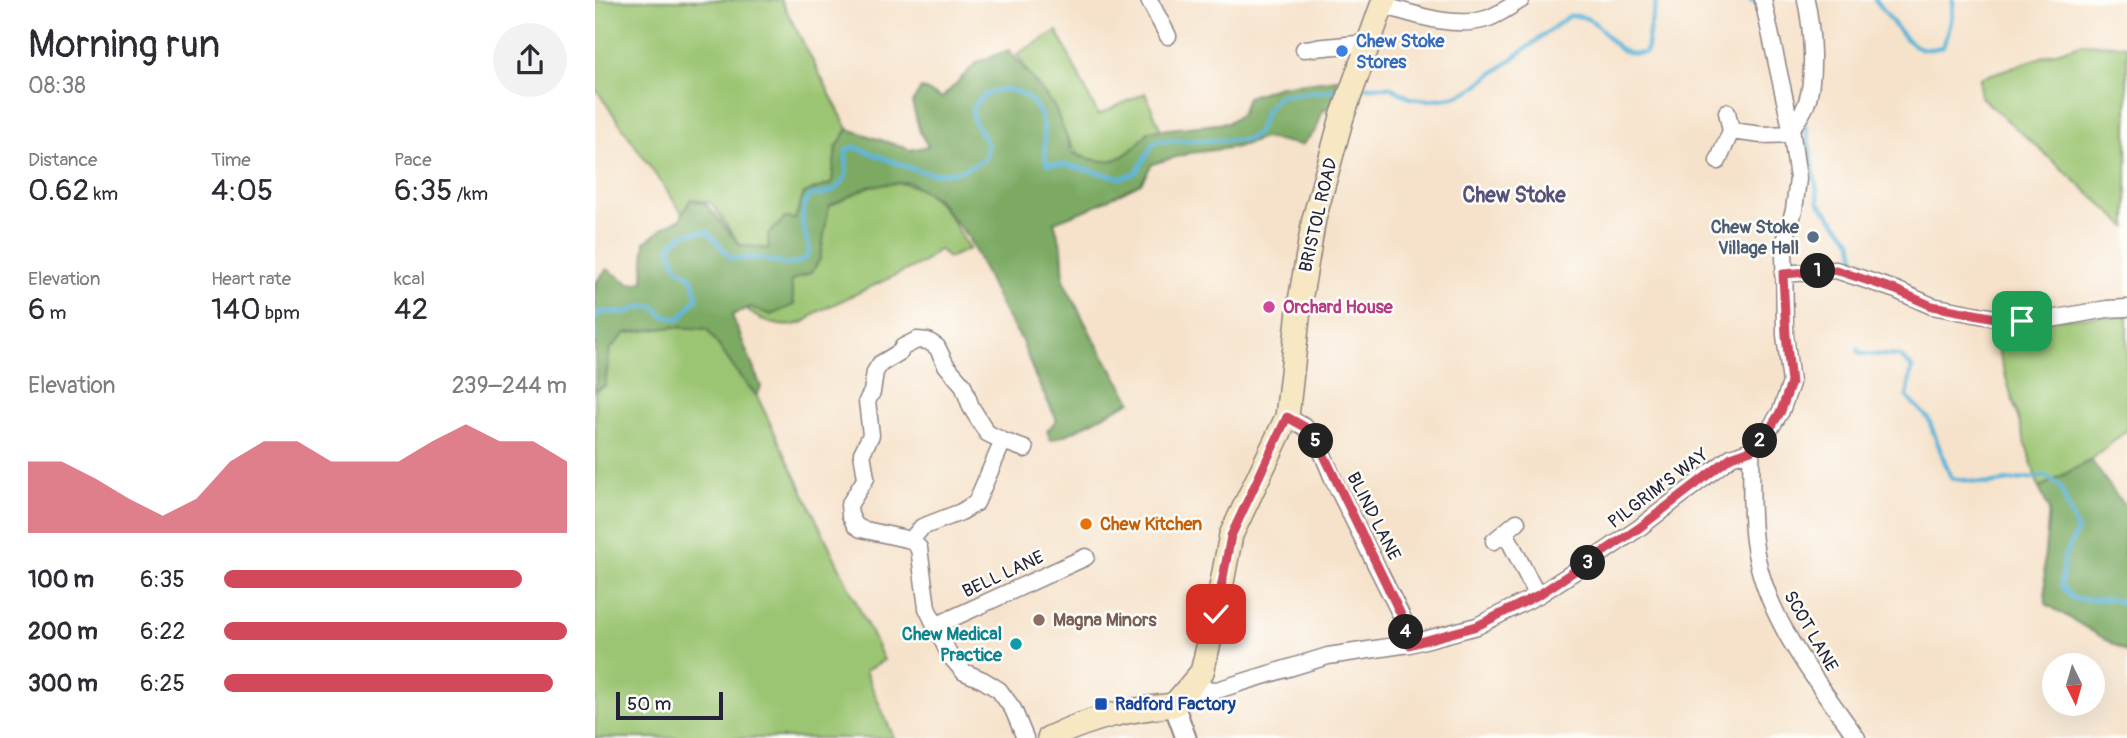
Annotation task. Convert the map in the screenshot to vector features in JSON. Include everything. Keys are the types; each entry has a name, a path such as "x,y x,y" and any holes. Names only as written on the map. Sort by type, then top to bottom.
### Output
{"main road":[{"name":"BRISTOL ROAD","path":"1174,705 1202,671 1231,536 1287,417 1300,301 1314,219 1352,88 1383,2"},
{"path":"1049,738 1082,731 1110,714 1174,705"}],"street":[{"path":"1149,0 1168,36"},
{"path":"1383,2 1414,15 1473,22 1493,16 1517,1"},
{"path":"1731,131 1762,135 1792,131 1807,103 1811,71 1811,29 1806,2"},
{"name":"PILGRIM'S WAY","path":"1190,688 1217,690 1328,656 1409,645 1477,626 1537,595 1639,528 1731,457 1751,450 1766,435 1781,411 1791,383 1786,335 1784,244 1794,210 1798,179 1792,131 1765,5"},
{"path":"1304,49 1368,43"},
{"path":"1718,161 1731,131 1727,112"},
{"path":"1783,274 1836,270 1896,290 1932,306 2006,320 2034,322 2127,308"},
{"path":"1024,449 987,433 971,407 963,384 946,365 937,347 928,341 917,340 880,364 875,372 872,392 867,401 871,435 862,453 866,478 849,505 855,525 861,529 911,540 919,548 927,608 950,656 964,672 999,690 1013,709 1025,738"},
{"name":"BLIND LANE","path":"1287,417 1305,427 1319,445 1405,623 1409,645"},
{"path":"911,540 922,527 961,512 975,503 1003,441"},
{"name":"SCOT LANE","path":"1751,450 1754,542 1768,595 1815,679 1857,738"},
{"path":"1506,532 1537,595"},
{"name":"BELL LANE","path":"935,626 1086,556"},
{"path":"1174,705 1186,738"}],"green space":[{"path":"595,0 781,0 848,129 836,148 832,183 795,219 770,249 740,245 711,203 691,199 683,214 595,88"},
{"path":"1057,31 1098,115 1145,93 1161,130 1131,166 1083,163 1017,54"},
{"path":"2083,43 2127,46 2127,227 1980,96 1980,78"},
{"path":"1009,50 1054,106 1073,153 1097,161 1116,159 1124,155 1149,131 1227,123 1241,114 1247,97 1280,86 1338,79 1332,104 1322,112 1316,130 1302,145 1264,138 1237,147 1190,153 1152,164 1141,183 1054,222 1062,248 1064,282 1131,401 1051,440 1047,431 1057,420 1035,376 1021,339 1004,312 968,237 937,199 909,182 870,186 829,206 820,259 812,272 791,281 794,305 771,315 750,307 732,315 761,387 757,396 707,329 673,327 626,333 610,349 605,386 595,390 595,283 607,269 630,284 643,282 645,242 664,227 680,219 691,199 706,204 740,245 769,249 768,235 785,218 795,219 804,193 832,183 836,148 848,129 911,150 928,146 920,132 912,103 921,88 942,98 977,62"},
{"path":"870,181 909,185 929,195 952,220 969,249 948,258 939,249 924,262 815,313 800,323 772,323 747,309 718,268 766,264 817,209"},
{"path":"2127,314 2127,430 2091,460 2039,488 1990,324"},
{"path":"595,326 613,335 673,327 707,329 757,396 884,660 865,671 894,738 595,738"},
{"path":"2091,460 2127,510 2124,556 2127,556 2127,652 2046,604 2044,562 2049,509 2039,488"}],"waterway":[{"path":"1360,87 1390,87 1410,98 1429,100 1453,97 1471,90 1569,16 1582,17 1592,22 1623,51 1633,54 1646,52 1657,0"},
{"path":"1751,0 1772,0"},
{"path":"1875,0 1912,44 1931,49 1943,46 1948,35 1953,0"},
{"path":"595,320 599,312 625,313 640,307 653,306 664,316 680,319 697,298 695,285 689,275 677,267 670,248 677,239 686,234 708,232 731,258 758,258 787,264 802,260 807,256 809,248 802,223 806,202 810,195 826,193 841,184 846,174 846,151 853,147 919,171 934,173 950,173 985,159 988,146 974,121 972,110 981,99 992,92 1011,90 1025,96 1036,107 1043,122 1047,164 1067,165 1120,178 1138,170 1155,141 1245,140 1258,132 1264,115 1278,96 1344,89"},
{"path":"1806,126 1819,203 1852,241 1855,258"},
{"path":"595,327 595,339"},
{"path":"1858,349 1860,354 1900,356 1912,367 1907,397 1928,418 1951,478 1988,484 2045,476 2060,486 2077,531 2064,558 2061,586 2073,599 2117,600 2127,608"}],"place":[{"name":"Chew Stoke Stores","path":"1342,51"},
{"name":"Chew Stoke Village Hall","path":"1813,237"},
{"name":"Orchard House","path":"1269,307"},
{"name":"Chew Kitchen","path":"1086,524"},
{"name":"Magna Minors","path":"1039,620"},
{"name":"Chew Medical Practice","path":"1016,644"},
{"name":"Radford Factory","path":"1101,704"}],"district":[{"name":"Chew Stoke","path":"1514,195"}],"route":[{"path":"1216,614 1231,536 1287,417 1305,427 1319,445 1334,481 1405,623 1409,645 1477,626 1540,594 1639,528 1731,457 1751,450 1766,435 1781,411 1791,383 1783,274 1836,270 1896,290 1932,306 2022,321"}]}
